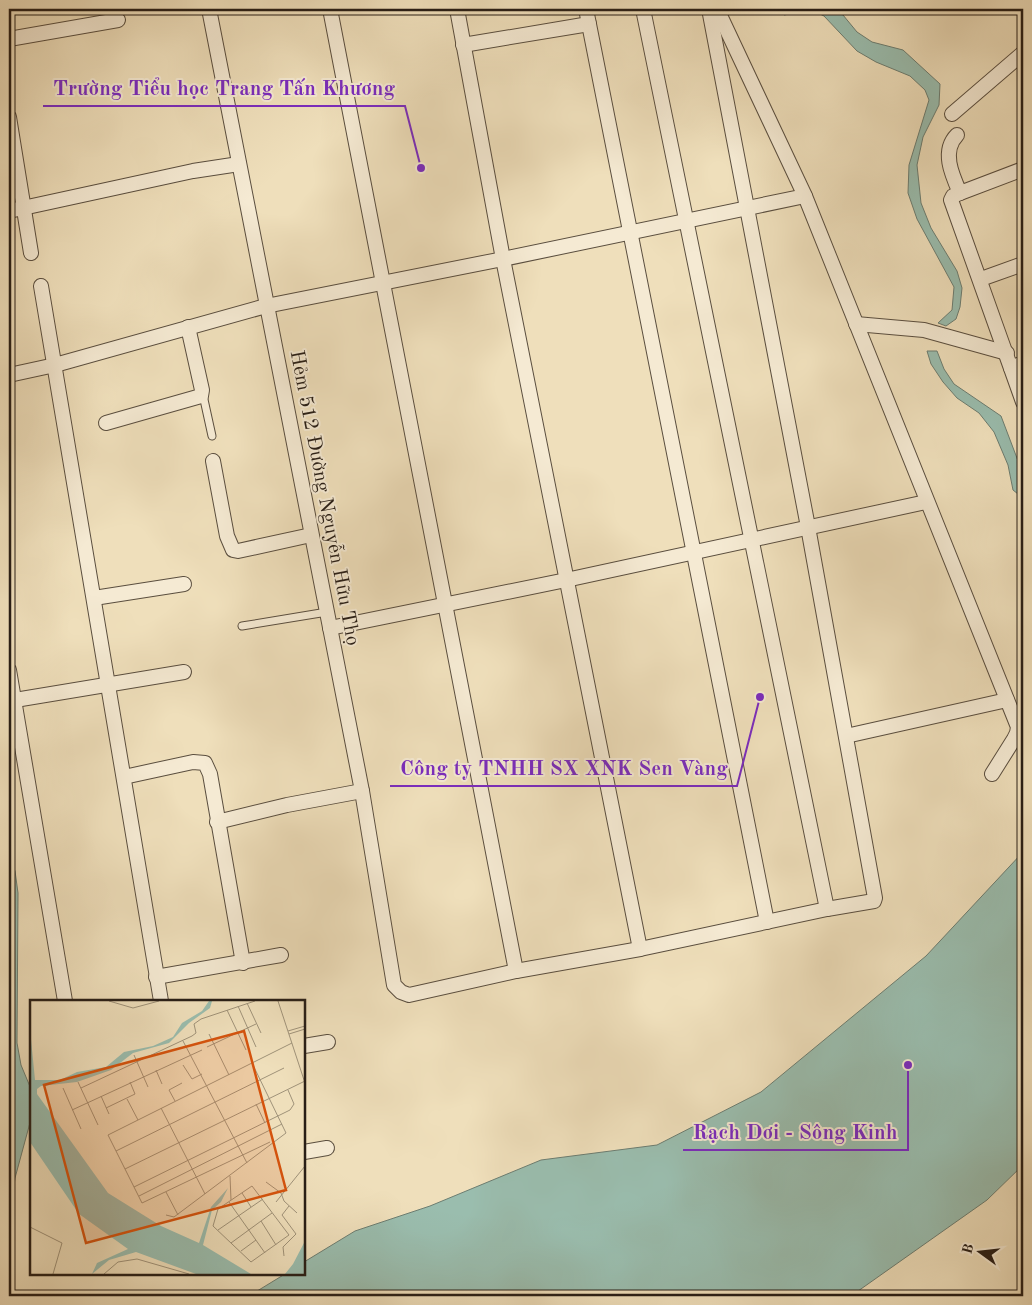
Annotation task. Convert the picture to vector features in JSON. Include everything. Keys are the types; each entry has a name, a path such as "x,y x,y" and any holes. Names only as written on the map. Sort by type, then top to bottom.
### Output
{"street":[{"name":"Hẻm 512 Đường Nguyễn Hữu Thọ","path":"209,9 362,791 394,985 409,995 516,971"},
{"path":"330,9 516,971 874,901 876,898 808,527 709,9"},
{"path":"456,9 503,259 640,948"},
{"path":"586,9 767,922"},
{"path":"643,9 827,909"},
{"path":"717,9 805,196 926,502 1018,727 1017,733 992,774"},
{"path":"9,39 118,20"},
{"path":"463,45 588,24"},
{"path":"952,114 1023,53"},
{"path":"9,117 31,253"},
{"path":"957,135 953,139 949,150 949,162 951,173 960,192"},
{"path":"9,211 239,164"},
{"path":"1023,169 960,192 953,196 952,202 1007,353 1017,366 1023,402"},
{"path":"9,375 55,365 266,306 805,196"},
{"path":"981,279 1023,264"},
{"path":"41,286 161,1000"},
{"path":"856,324 924,330 1007,353"},
{"path":"106,423 201,396 188,328"},
{"path":"212,462 227,536 233,550 238,551 312,535"},
{"path":"330,628 566,580 926,502"},
{"path":"94,598 184,584"},
{"path":"9,670 11,701 65,1000"},
{"path":"11,701 184,672"},
{"path":"846,736 1007,700"},
{"path":"124,777 193,762 205,763 210,774 243,962"},
{"path":"217,822 287,805 362,791"},
{"path":"156,977 281,955"},
{"path":"305,1046 328,1042"},
{"path":"305,1152 327,1148"}],"lane":[{"path":"202,394 212,436"},
{"path":"242,626 327,612"}],"shaded area":[{"path":"785,9 834,9 843,15 857,32 872,42 903,50 940,84 939,105 923,137 917,165 921,203 931,228 957,271 962,288 960,307 956,319 946,326 938,323 952,310 954,287 917,219 908,193 909,165 929,100 925,90 910,76 876,62 857,51 824,16 812,10 784,15"},
{"path":"927,351 937,351 944,369 954,384 1001,416 1023,474 1023,498 1013,490 1008,465 994,432 979,413 957,398 943,382 931,364"},
{"path":"1023,852 1023,1165 987,1200 851,1296 249,1296 283,1275 305,1275 305,1261 355,1231 430,1206 541,1160 657,1145 761,1092 926,956"},
{"path":"9,856 15,871 18,893 17,1043 21,1065 30,1087 30,1123 15,1178 9,1224"}],"place":[{"name":"Trường Tiểu học Trang Tấn Khương","path":"421,168"},
{"name":"Công ty TNHH SX XNK Sen Vàng","path":"760,697"},
{"name":"Rạch Dơi - Sông Kinh","path":"908,1065"}]}
